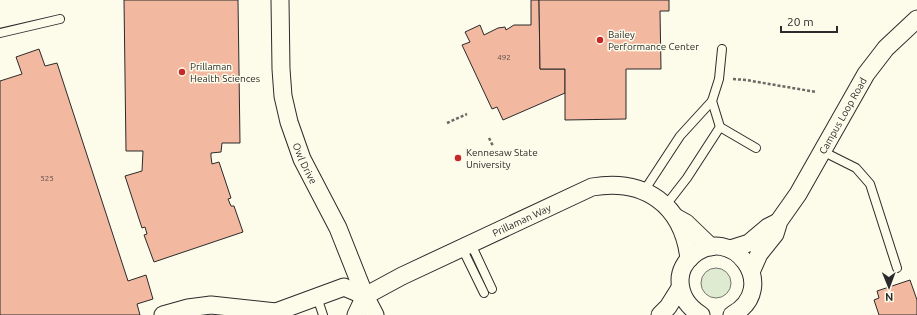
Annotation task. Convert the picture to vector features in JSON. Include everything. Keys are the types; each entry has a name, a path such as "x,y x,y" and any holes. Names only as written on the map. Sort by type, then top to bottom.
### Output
{"street":[{"name":"Owl Drive","path":"280,0 281,69 283,96 289,122 302,159 338,228 375,315"},
{"name":"Campus Loop Road","path":"752,315 750,297 753,281 752,272 759,254 775,234 779,221 798,194 874,64 886,48 917,19"},
{"name":"Prillaman Way","path":"366,296 402,276 592,187 613,185 644,191 652,195 686,223 711,247"},
{"path":"671,211 688,248 689,259"},
{"name":"Campus Loop Road","path":"730,249 749,243 768,227 779,221"},
{"path":"701,315 690,308 684,299 680,288 680,278 683,268 689,259 703,249 711,247 730,249 744,258 752,272"},
{"path":"163,315 188,308 211,305 277,313 344,287 366,296 356,315"},
{"path":"660,315 668,307 680,288"},
{"path":"732,315 745,305 750,297"}],"lane":[{"path":"0,33 60,19"},
{"path":"644,191 680,136 712,101 719,79 722,48"},
{"path":"712,101 720,127 756,148"},
{"path":"671,211 687,178 720,127"},
{"path":"822,151 856,168 870,184 897,268"},
{"path":"466,246 492,290"},
{"path":"466,246 484,293"},
{"path":"317,298 323,315"}],"path":[{"path":"719,79 746,80 816,92"},
{"path":"447,123 467,114"},
{"path":"489,138 493,146"}],"green space":[{"path":"716,268 727,272 731,283 727,294 716,298 705,294 701,283 705,272"}],"building":[{"name":"Prillaman Health Sciences","path":"124,0 238,0 240,143 222,143 221,152 211,153 211,157 212,164 219,162 231,198 228,199 231,206 234,206 243,232 154,262 144,235 147,234 145,227 142,228 125,176 142,171 143,151 126,151"},
{"path":"531,0 539,0 540,69 565,69 565,93 503,120 497,107 492,109 462,45 470,42 465,32 480,25 484,35 498,28 505,27 506,30 514,25 531,25"},
{"name":"Bailey Performance Center","path":"539,0 669,0 669,11 660,11 661,69 626,69 626,119 565,120 565,69 540,69"},
{"path":"39,49 45,66 57,63 128,281 146,275 153,299 137,304 140,315 0,315 0,81 22,74 16,57"},
{"path":"910,280 917,300 917,315 879,315 874,300 879,298 877,291"}],"place":[{"name":"Bailey Performance Center","path":"600,40"},
{"name":"Prillaman Health Sciences","path":"182,72"},
{"name":"Kennesaw State University","path":"458,158"}]}
